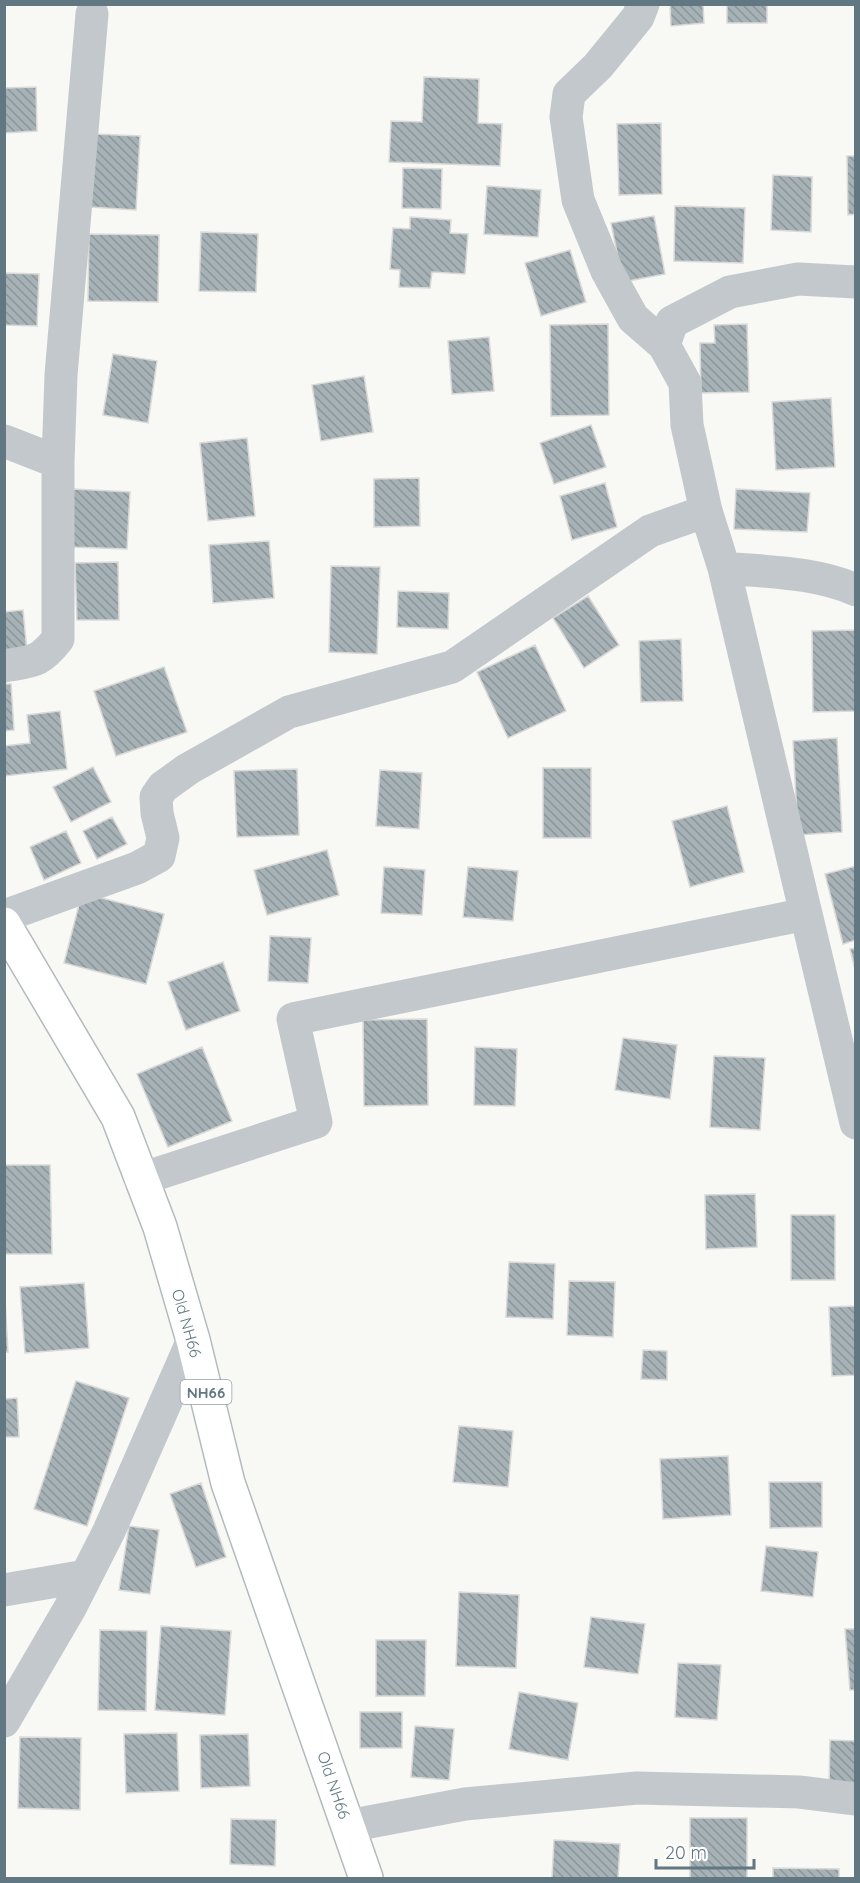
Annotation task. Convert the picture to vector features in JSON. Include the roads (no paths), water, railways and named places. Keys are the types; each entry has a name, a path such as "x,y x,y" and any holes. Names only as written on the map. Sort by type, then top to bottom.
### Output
{"main road":[{"name":"Old NH66","path":"4,924 118,1117 160,1227 193,1340 228,1483 366,1878"}],"street":[{"path":"643,4 638,17 598,66 569,94 566,117 578,200 607,271 633,318 664,345 685,383 687,425 706,511 724,568 855,1123"},
{"path":"4,666 31,662 45,655 58,639 58,462 61,375 92,14"},
{"path":"664,345 672,322 730,292 798,279 855,282"},
{"path":"4,441 58,462"},
{"path":"4,916 136,868 159,856 163,838 156,797 163,787 188,769 289,712 452,667 650,531 706,511"},
{"path":"724,568 840,583 855,590"},
{"path":"141,1179 316,1122 293,1019 806,914"},
{"path":"4,1721 70,1608 109,1530 193,1340"},
{"path":"4,1590 86,1576"},
{"path":"348,1826 465,1804 637,1788 799,1792 855,1799"}]}
